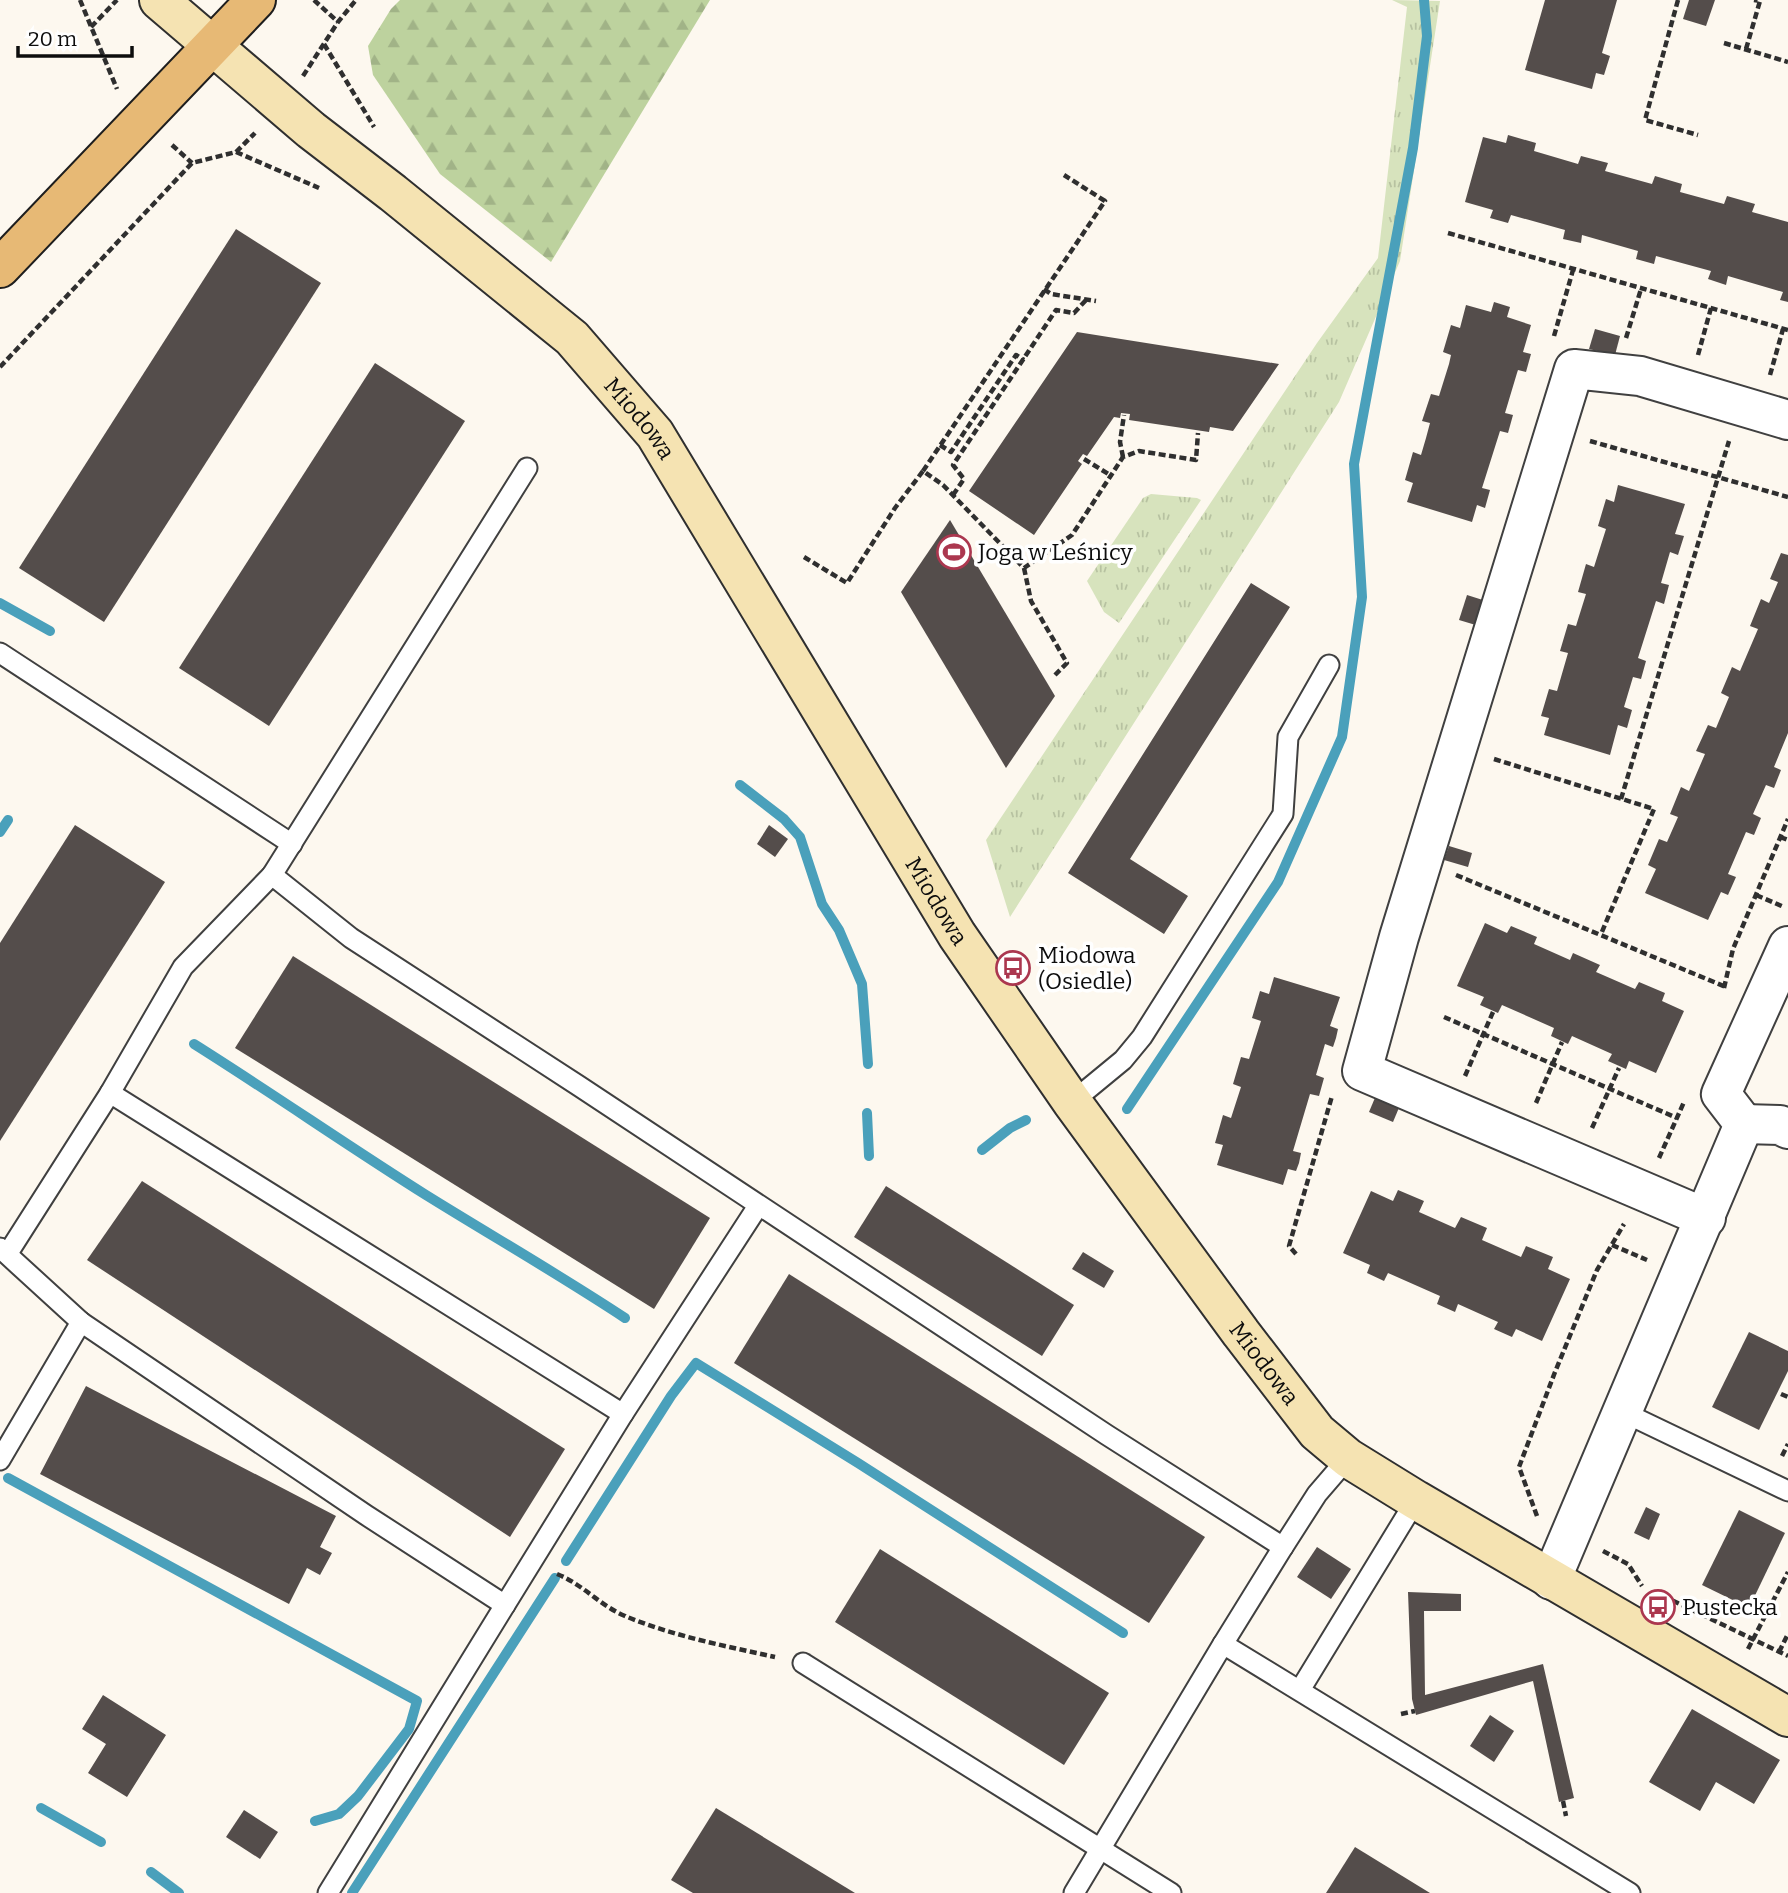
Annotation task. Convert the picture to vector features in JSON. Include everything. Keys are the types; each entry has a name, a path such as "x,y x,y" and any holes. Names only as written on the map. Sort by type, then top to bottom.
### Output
{"main road":[{"path":"0,268 256,0"}],"street":[{"name":"Miodowa","path":"159,0 311,130 572,338 655,434 957,935 1072,1102 1317,1432 1348,1458 1416,1500 1788,1717"},
{"path":"1706,1218 1362,1071 1421,865 1573,369 1640,376 1762,412"},
{"path":"1744,1124 1721,1094 1788,946"},
{"path":"1744,1124 1780,1125 1788,1129"},
{"path":"1551,1580 1744,1124"}],"lane":[{"path":"505,1605 366,1515 81,1322 4,1250 110,1093 183,967 272,875 527,468"},
{"path":"0,653 292,844"},
{"path":"1072,1102 1123,1060 1142,1037 1283,814 1289,737 1329,666"},
{"path":"272,875 351,938 1107,1435 1283,1546"},
{"path":"110,1093 623,1414"},
{"path":"328,1893 623,1414 758,1206"},
{"path":"0,1460 81,1322"},
{"path":"1623,1412 1788,1491"},
{"path":"1074,1893 1283,1546 1317,1494 1348,1458"},
{"path":"1300,1690 1416,1500"},
{"path":"1223,1644 1630,1893"},
{"path":"803,1663 1171,1893"}],"path":[{"path":"80,0 119,94"},
{"path":"92,27 117,0"},
{"path":"314,0 338,22 356,0"},
{"path":"1678,0 1645,120 1698,135"},
{"path":"1746,49 1760,1 1754,0"},
{"path":"1724,43 1788,62"},
{"path":"324,44 379,134"},
{"path":"236,152 331,193"},
{"path":"0,367 192,163"},
{"path":"804,557 847,583 895,508 923,471 1105,201 1064,175"},
{"path":"1448,233 1786,330 1762,412 1718,478 1621,799"},
{"path":"1044,289 1051,294 1096,301"},
{"path":"1616,373 1641,289"},
{"path":"953,495 964,479 953,465 1056,310 1074,313 1086,299"},
{"path":"1689,390 1710,308"},
{"path":"940,445 951,452 1016,355 1024,360"},
{"path":"1123,457 1120,442 1124,415"},
{"path":"1024,568 1072,534 1123,457 1139,451 1196,460 1198,433"},
{"path":"1586,440 1788,497"},
{"path":"1084,459 1110,475"},
{"path":"923,471 953,495 1024,568 1031,601 1067,663 1055,675"},
{"path":"1492,759 1654,809 1601,934"},
{"path":"1721,998 1733,949 1788,819"},
{"path":"1780,837 1788,840"},
{"path":"1421,865 1465,877 1763,1002"},
{"path":"1756,895 1788,909"},
{"path":"1451,1108 1493,1012"},
{"path":"1444,1017 1677,1118"},
{"path":"1521,1138 1562,1042"},
{"path":"1577,1163 1619,1068"},
{"path":"1538,1517 1519,1467 1597,1270 1644,1191 1685,1098"},
{"path":"1781,1394 1788,1397"},
{"path":"1600,1550 1628,1564 1641,1586 1788,1656"},
{"path":"530,1564 576,1581 602,1603 624,1615 718,1644 803,1663"},
{"path":"1730,1684 1787,1576"},
{"path":"1779,1652 1788,1634"},
{"path":"1401,1714 1415,1711"},
{"path":"1563,1801 1566,1816"}],"green space":[{"path":"400,0 710,0 551,262 440,174 373,75 368,46 391,9"},
{"path":"1392,0 1440,1 1400,261 1339,402 1010,917 986,840 1317,343 1378,258 1407,7"},
{"path":"1151,494 1201,500 1119,623 1104,612 1087,581 1143,498"}],"building":[{"path":"1545,0 1617,0 1602,53 1610,56 1604,75 1596,73 1592,89 1525,70"},
{"path":"1689,0 1715,0 1706,26 1683,19"},
{"path":"1508,135 1536,143 1534,151 1578,164 1581,156 1608,163 1605,171 1652,184 1655,176 1682,184 1680,192 1724,204 1727,196 1755,204 1752,212 1788,222 1788,302 1780,300 1783,292 1728,276 1726,285 1708,279 1711,271 1656,256 1654,264 1636,259 1638,251 1582,235 1581,243 1563,239 1565,230 1511,215 1508,223 1490,218 1493,210 1465,202 1483,137 1506,143"},
{"path":"236,229 321,283 104,622 19,568"},
{"path":"1494,302 1510,307 1507,317 1531,325 1523,352 1531,354 1526,372 1518,370 1505,413 1513,415 1508,433 1500,431 1482,488 1490,490 1485,508 1477,505 1472,522 1407,502 1413,483 1405,480 1413,452 1421,455 1430,423 1422,421 1431,394 1439,396 1449,364 1451,355 1443,352 1451,325 1460,328 1466,305 1491,312"},
{"path":"1595,329 1620,336 1615,355 1589,349"},
{"path":"1077,332 1279,364 1233,431 1210,427 1209,432 1129,420 1130,414 1121,413 1120,418 1114,417 1087,456 1083,454 1078,461 1082,464 1034,535 969,491"},
{"path":"375,363 465,421 269,726 179,668"},
{"path":"1618,485 1685,504 1675,534 1684,536 1678,555 1670,552 1661,583 1669,585 1664,604 1656,601 1638,658 1646,661 1641,679 1633,677 1624,707 1632,710 1627,728 1618,725 1610,755 1544,735 1549,718 1541,716 1549,689 1557,691 1568,653 1560,651 1568,624 1576,626 1586,594 1578,592 1586,564 1594,567 1606,529 1598,526 1606,499 1614,502"},
{"path":"950,520 1055,696 1006,768 901,592"},
{"path":"1781,553 1788,555 1788,733 1774,767 1781,770 1774,788 1766,785 1753,814 1761,818 1754,835 1746,832 1728,874 1736,877 1728,895 1721,892 1708,920 1645,893 1656,869 1648,865 1659,839 1667,842 1678,817 1670,814 1681,787 1689,791 1705,754 1696,751 1708,725 1716,728 1729,697 1721,693 1732,667 1740,671 1758,629 1750,626 1761,599 1769,603 1778,582 1770,579"},
{"path":"1251,583 1290,607 1130,859 1188,896 1164,934 1068,873"},
{"path":"1467,595 1486,601 1479,626 1459,620"},
{"path":"75,825 165,882 0,1141 0,943"},
{"path":"769,825 788,839 775,857 757,844"},
{"path":"1449,846 1472,853 1468,867 1444,860"},
{"path":"1485,923 1507,933 1511,926 1537,937 1534,944 1570,960 1573,953 1600,965 1596,972 1635,989 1639,982 1665,993 1662,1001 1684,1011 1656,1073 1629,1061 1626,1069 1608,1061 1612,1054 1572,1036 1568,1044 1551,1036 1554,1028 1502,1005 1498,1013 1480,1005 1484,997 1457,986"},
{"path":"293,956 710,1218 654,1309 235,1048"},
{"path":"1274,977 1340,997 1330,1026 1338,1029 1336,1038 1333,1047 1325,1044 1316,1075 1324,1078 1319,1096 1310,1094 1293,1151 1301,1153 1299,1163 1296,1171 1288,1169 1283,1185 1217,1165 1223,1145 1215,1143 1223,1115 1231,1118 1241,1087 1233,1084 1241,1057 1249,1059 1261,1021 1252,1018 1260,991 1269,994"},
{"path":"1377,1093 1401,1103 1393,1122 1369,1112"},
{"path":"142,1181 565,1449 510,1537 87,1260"},
{"path":"886,1186 1074,1305 1042,1356 854,1237"},
{"path":"1398,1190 1424,1201 1419,1212 1455,1228 1461,1217 1487,1228 1482,1240 1521,1257 1526,1246 1553,1257 1548,1269 1570,1279 1542,1341 1516,1329 1512,1337 1494,1329 1498,1322 1458,1304 1455,1312 1437,1304 1440,1296 1388,1273 1384,1281 1367,1273 1370,1265 1343,1253 1371,1191 1393,1201"},
{"path":"1083,1252 1114,1271 1104,1288 1072,1269"},
{"path":"789,1274 1205,1537 1149,1623 734,1363"},
{"path":"1749,1332 1788,1351 1788,1371 1759,1430 1712,1407"},
{"path":"86,1386 336,1516 320,1547 332,1553 320,1575 307,1568 289,1604 40,1474"},
{"path":"1646,1507 1660,1514 1649,1540 1634,1533"},
{"path":"1739,1510 1785,1533 1749,1608 1702,1585"},
{"path":"1317,1547 1351,1569 1331,1599 1297,1577"},
{"path":"880,1549 1109,1693 1064,1765 835,1622"},
{"path":"1408,1592 1461,1594 1461,1611 1424,1611 1425,1695 1543,1664 1574,1798 1559,1802 1533,1681 1416,1715 1412,1699"},
{"path":"103,1695 166,1735 127,1797 88,1773 106,1744 82,1729"},
{"path":"1692,1709 1780,1760 1754,1804 1716,1782 1700,1811 1649,1782"},
{"path":"1490,1715 1514,1731 1494,1762 1470,1746"},
{"path":"716,1808 855,1893 693,1893 671,1880"},
{"path":"244,1810 278,1832 260,1859 226,1837"},
{"path":"1355,1847 1430,1893 1326,1893"}],"waterway":[{"path":"1127,1109 1278,882 1342,737 1362,597 1354,464 1413,148 1427,36 1424,0"},
{"path":"0,603 50,631"},
{"path":"740,785 784,819 800,837 822,904 839,930 862,984 868,1064"},
{"path":"0,832 8,820"},
{"path":"194,1044 426,1195 625,1318"},
{"path":"867,1113 869,1156"},
{"path":"982,1150 1010,1128 1026,1120"},
{"path":"566,1561 671,1396 696,1363 1123,1633"},
{"path":"8,1478 417,1701 409,1729 358,1796 339,1814 315,1821"},
{"path":"352,1893 555,1578"},
{"path":"41,1808 101,1842"},
{"path":"151,1872 179,1893"}],"place":[{"name":"Joga w Leśnicy","path":"954,552"},
{"name":"Miodowa (Osiedle)","path":"1013,968"},
{"name":"Pustecka","path":"1658,1607"}]}
